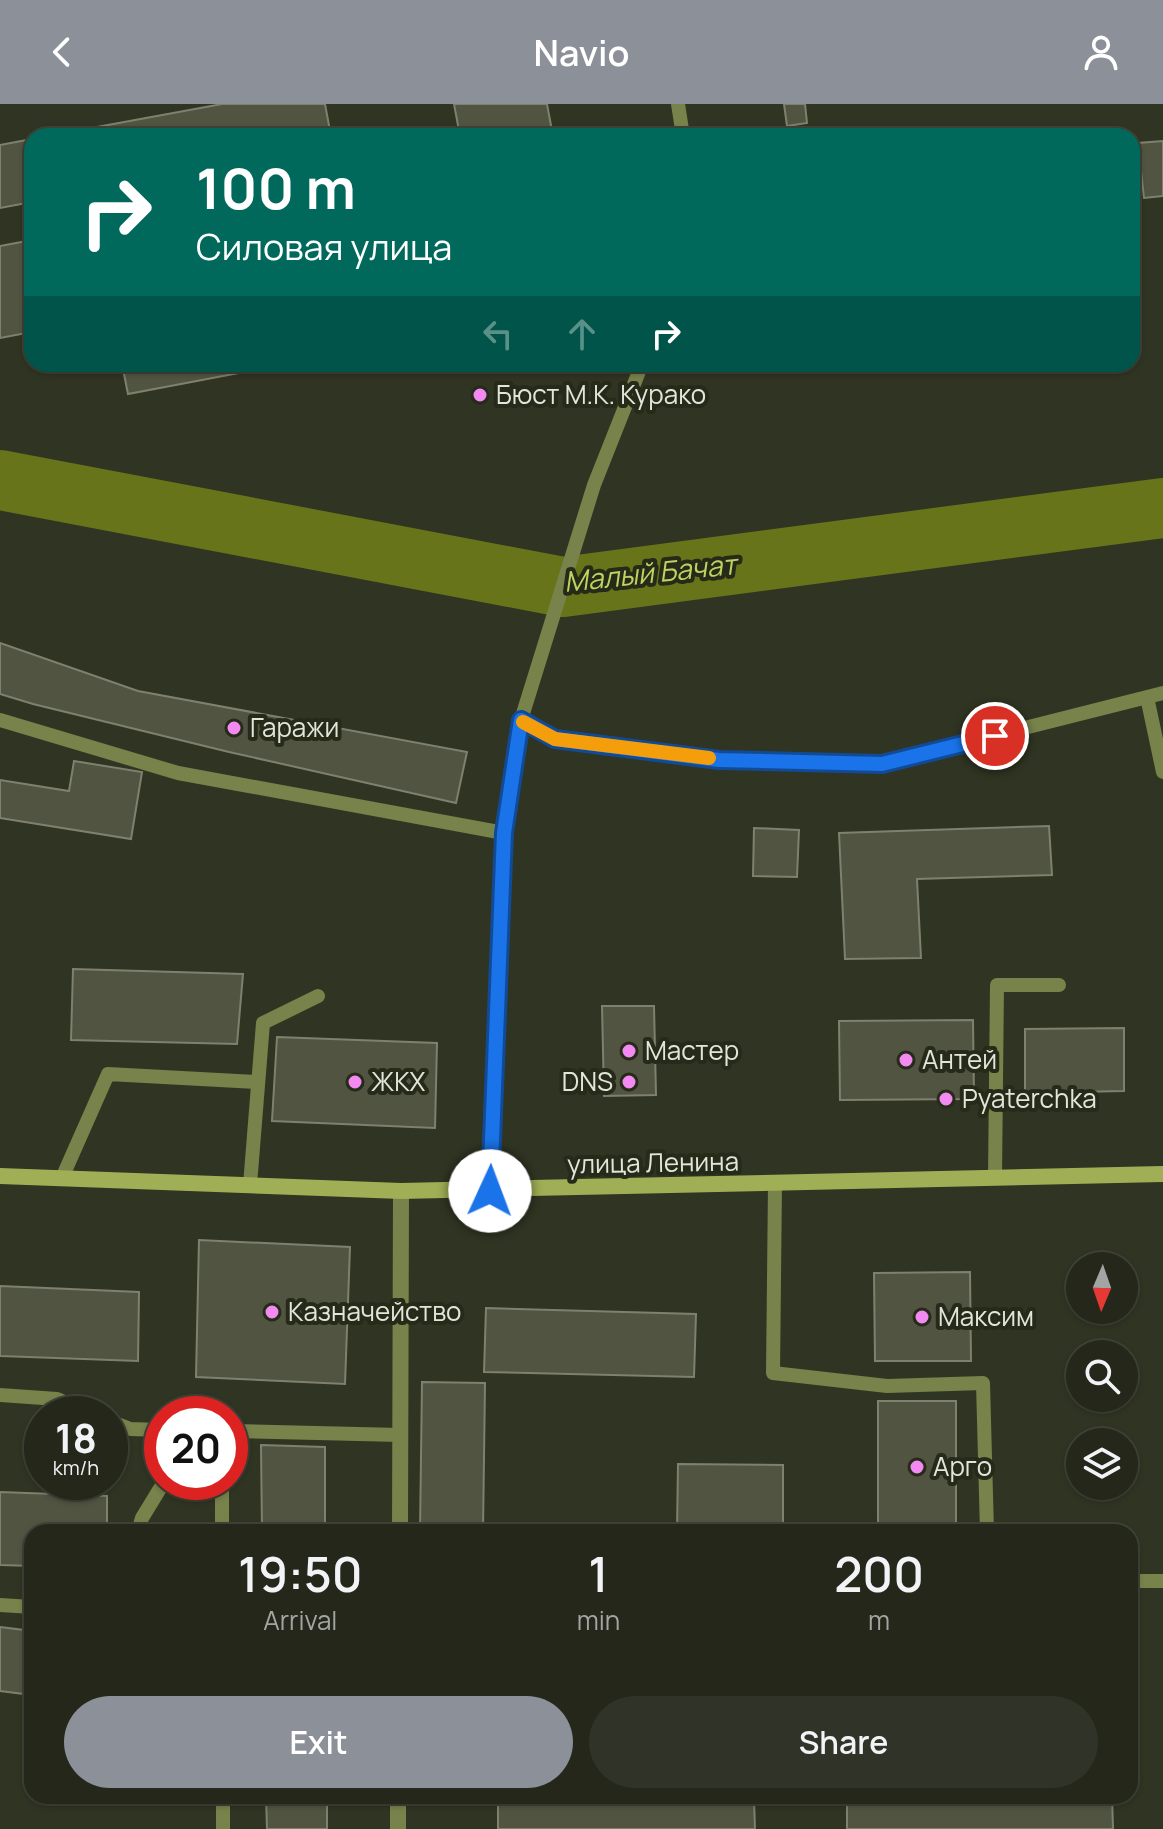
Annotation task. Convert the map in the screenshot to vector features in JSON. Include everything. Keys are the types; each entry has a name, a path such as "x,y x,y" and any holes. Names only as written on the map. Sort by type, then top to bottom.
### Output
{"street":[{"name":"улица Ленина","path":"0,1176 401,1191 490,1191 1163,1174"},
{"path":"400,1524 401,1191"},
{"path":"398,1804 398,1829"}],"lane":[{"path":"678,104 682,128"},
{"path":"490,1191 504,833 521,720 594,485 639,372"},
{"path":"521,720 555,739 704,758 882,764 1163,693"},
{"path":"1147,697 1163,772"},
{"path":"0,720 178,773 504,833"},
{"path":"995,1178 997,985 1059,985"},
{"path":"250,1185 263,1023 318,996"},
{"path":"62,1178 108,1074 258,1082"},
{"path":"775,1184 773,1373 887,1386 983,1383 987,1524"},
{"path":"0,1395 24,1397"},
{"path":"248,1431 400,1435"},
{"path":"140,1524 153,1500"},
{"path":"222,1500 222,1524"},
{"path":"1138,1581 1163,1581"},
{"path":"0,1605 24,1606"},
{"path":"223,1804 223,1829"}],"building":[{"path":"222,104 325,104 330,128 92,128"},
{"path":"454,104 547,104 552,128 458,128"},
{"path":"784,104 805,104 807,123 787,126"},
{"path":"24,140 24,204 0,208 0,145"},
{"path":"1163,141 1163,196 1144,198 1140,143"},
{"path":"24,242 24,334 0,338 0,246"},
{"path":"124,372 245,372 128,394"},
{"name":"Гаражи","path":"0,643 138,691 467,752 456,803 229,752 0,694"},
{"path":"74,761 142,772 131,839 0,818 0,780 69,791"},
{"path":"1049,826 1052,875 917,879 921,958 845,959 839,833"},
{"path":"754,828 799,830 797,877 753,876"},
{"path":"73,969 243,974 237,1044 71,1040"},
{"name":"Мастер","path":"602,1006 654,1006 656,1095 604,1096"},
{"name":"Антей","path":"973,1020 974,1099 840,1100 839,1021"},
{"path":"1124,1028 1124,1091 1025,1093 1025,1029"},
{"name":"ЖКХ","path":"277,1037 437,1043 435,1128 272,1121"},
{"name":"Казначейство","path":"199,1240 350,1247 345,1384 196,1377"},
{"name":"Максим","path":"970,1272 971,1361 875,1361 874,1273"},
{"path":"0,1286 139,1292 138,1361 0,1356"},
{"path":"486,1308 696,1314 694,1377 484,1372"},
{"path":"422,1382 485,1383 483,1524 420,1524"},
{"name":"Арго","path":"878,1401 956,1401 956,1524 878,1524"},
{"path":"261,1445 325,1447 325,1524 262,1524"},
{"path":"678,1464 783,1465 783,1524 677,1524"},
{"path":"0,1492 24,1493 24,1500 107,1500 107,1524 24,1524 24,1566 0,1565"},
{"path":"0,1627 24,1630 24,1694 0,1691"},
{"path":"266,1804 327,1804 327,1829 267,1829"},
{"path":"498,1804 754,1804 755,1829 498,1829"},
{"path":"847,1804 1112,1804 1113,1829 847,1829"}],"waterway":[{"name":"Малый Бачат","path":"0,480 563,587 1163,508"}],"slow traffic":[{"path":"523,722 555,739 709,758"}],"place":[{"name":"Бюст М.К. Курако","path":"480,395"},
{"name":"Гаражи","path":"234,728"},
{"name":"Мастер","path":"629,1051"},
{"name":"Антей","path":"906,1060"},
{"name":"ЖКХ","path":"355,1082"},
{"name":"DNS","path":"629,1082"},
{"name":"Pyaterchka","path":"946,1099"},
{"name":"Казначейство","path":"272,1312"},
{"name":"Максим","path":"922,1317"},
{"name":"Арго","path":"917,1467"}],"route":[{"path":"490,1191 504,833 521,720 555,739 719,760 882,764 995,736"}]}
